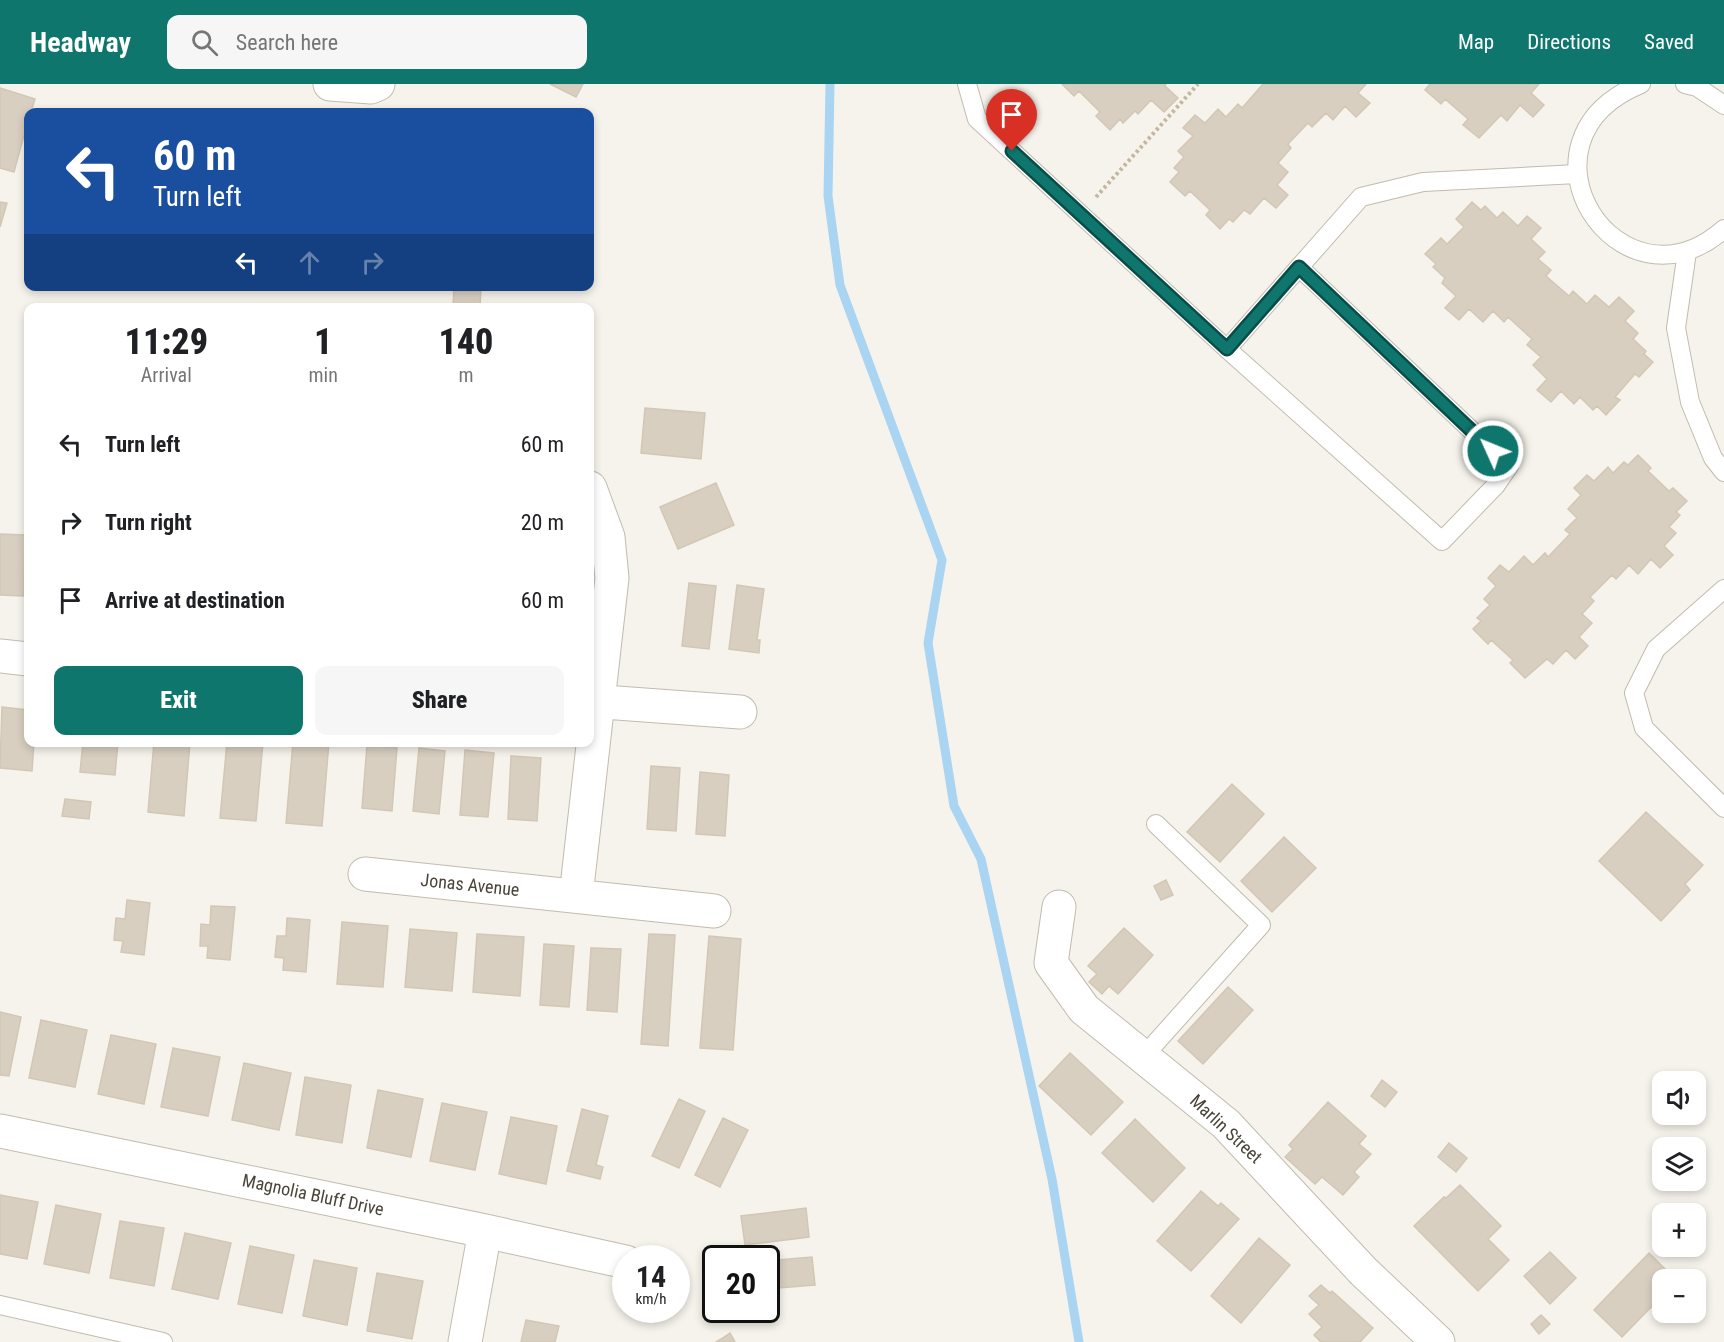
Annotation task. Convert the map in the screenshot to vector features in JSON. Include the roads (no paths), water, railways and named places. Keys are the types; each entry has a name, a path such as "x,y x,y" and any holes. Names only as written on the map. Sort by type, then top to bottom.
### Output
{"street":[{"path":"330,84 371,87 378,84"},
{"path":"594,499 608,537 612,578 594,701 740,712"},
{"path":"0,656 24,658"},
{"path":"576,896 590,747"},
{"name":"Jonas Avenue","path":"365,874 714,911"},
{"name":"Marlin Street","path":"1059,907 1051,963 1084,1009 1226,1124 1364,1271 1438,1342"},
{"name":"Magnolia Bluff Drive","path":"0,1131 612,1259"},
{"path":"465,1342 484,1231"}],"lane":[{"path":"967,84 977,119 1227,349 1442,541 1496,485 1509,466 1299,267"},
{"path":"1641,84 1613,97 1593,118 1580,145 1577,174 1583,199 1591,214 1614,239 1636,250 1662,255 1687,252 1711,241 1724,230"},
{"path":"1685,84 1697,87 1724,105"},
{"path":"1227,349 1361,197 1423,182 1577,174"},
{"path":"1687,252 1676,328 1690,402 1713,458 1724,472"},
{"path":"1724,589 1656,649 1634,693 1644,728 1724,808"},
{"path":"1143,1057 1261,925 1156,824"},
{"path":"0,1305 163,1342"}],"waterway":[{"path":"830,84 828,196 840,285 942,560 928,643 954,806 981,859 1052,1179 1079,1342"}]}
